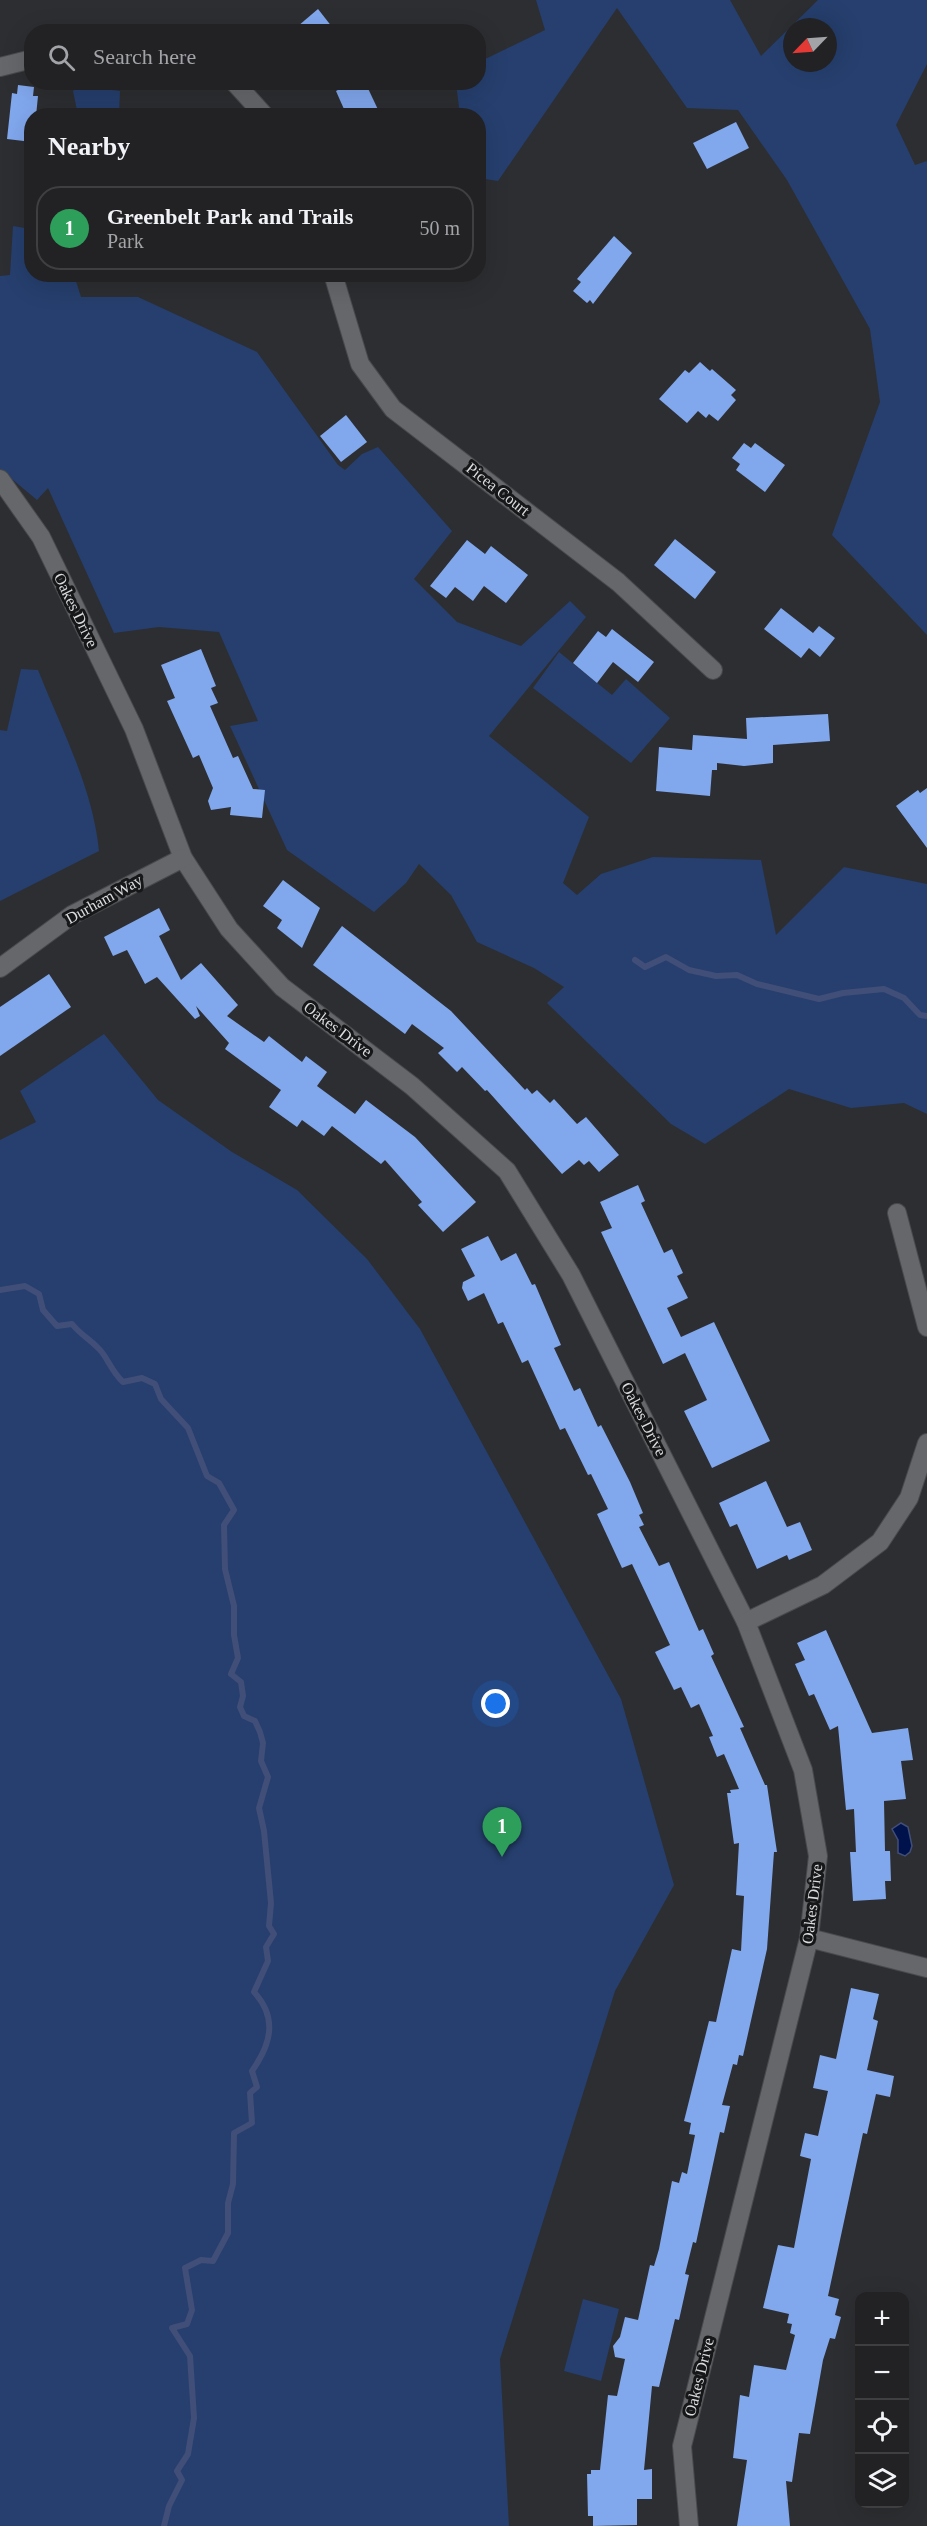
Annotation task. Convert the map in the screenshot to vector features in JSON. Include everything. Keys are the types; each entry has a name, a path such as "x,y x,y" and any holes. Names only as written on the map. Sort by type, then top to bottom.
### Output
{"street":[{"path":"0,67 24,60"},
{"path":"241,90 258,108"},
{"name":"Picea Court","path":"335,282 360,364 393,409 618,582 713,670"},
{"name":"Oakes Drive","path":"0,479 46,547 134,729 183,858 229,929 282,987 412,1086 507,1171 571,1275 746,1622 804,1770 818,1856 809,1938 682,2446 689,2526"},
{"name":"Durham Way","path":"0,968 72,915 183,858"},
{"path":"897,1213 927,1327"},
{"path":"746,1622 823,1585 880,1542 909,1497 927,1443"},
{"path":"809,1938 927,1968"}],"shaded area":[{"path":"536,0 730,0 761,56 783,34 783,72 837,72 837,18 800,18 818,0 927,0 927,64 896,125 915,165 927,161 927,635 832,535 880,402 870,329 787,180 738,110 687,108 617,8 498,181 486,179 486,108 459,108 457,90 486,90 486,59 545,30"},
{"path":"73,91 120,91 119,108 77,108"},
{"path":"13,226 24,228 24,282 76,282 81,297 138,297 257,352 338,465 345,470 362,454 378,447 452,531 414,579 457,622 521,646 570,601 586,617 489,736 589,817 563,883 577,895 601,874 653,857 761,860 776,935 844,867 927,884 927,1114 904,1103 851,1108 789,1089 705,1144 671,1124 547,1003 564,987 534,968 477,942 451,895 419,864 406,883 374,912 287,850 230,726 258,721 219,632 159,627 114,633 48,488 37,500 0,469 0,276 10,275"},
{"path":"559,652 612,695 626,679 670,718 631,763 533,688"},
{"path":"21,669 38,670 83,781 96,828 99,851 0,901 0,730 7,731"},
{"path":"104,1034 158,1100 232,1152 297,1190 367,1259 420,1329 621,1699 674,1885 615,1991 500,2359 509,2526 0,2526 0,1140 36,1122 20,1091"},
{"path":"901,1823 908,1827 912,1846 910,1852 905,1856 898,1853 898,1840 892,1829"},
{"path":"583,2299 619,2309 601,2381 564,2371"}],"building":[{"path":"318,9 330,24 300,24"},
{"path":"18,85 24,86 24,90 34,90 33,96 38,96 37,108 24,108 24,141 7,139 12,93 17,94"},
{"path":"369,90 377,108 343,108 336,91"},
{"path":"736,122 749,148 707,169 693,143"},
{"path":"614,236 632,253 593,304 590,300 587,303 573,291 581,282 577,279"},
{"path":"700,362 710,371 712,369 736,390 731,395 736,400 718,421 709,414 706,418 698,411 687,423 659,399 685,370 689,373"},
{"path":"346,415 367,442 341,462 320,436"},
{"path":"744,443 751,448 755,443 785,465 765,492 736,470 740,464 732,458"},
{"path":"675,539 716,572 695,599 654,565"},
{"path":"467,540 485,554 491,546 528,575 506,603 484,586 473,601 455,587 446,598 430,586"},
{"path":"781,608 813,633 819,626 835,638 820,657 809,648 801,658 764,629"},
{"path":"612,629 654,662 638,682 613,662 597,683 573,663 598,631 606,637"},
{"path":"201,649 216,686 211,688 218,703 210,706 233,758 238,756 253,789 265,790 262,818 230,815 231,807 211,810 208,801 213,788 199,755 193,758 167,701 175,698 161,665"},
{"path":"828,714 830,741 773,745 773,763 744,766 717,763 717,770 712,770 710,796 656,791 659,747 692,750 693,735 747,739 746,718"},
{"path":"927,788 927,848 896,806 918,790 920,793"},
{"path":"283,880 320,908 302,948 277,928 282,920 263,906"},
{"path":"159,908 170,930 159,936 181,980 201,963 238,1005 227,1016 264,1042 269,1036 302,1062 306,1056 327,1072 317,1086 355,1114 366,1100 415,1137 476,1202 443,1232 418,1205 422,1202 385,1160 381,1164 332,1126 324,1136 302,1120 297,1127 269,1107 281,1090 225,1049 229,1043 196,1006 200,1016 195,1019 157,977 145,984 127,950 113,956 104,937"},
{"path":"342,926 451,1011 525,1090 527,1088 532,1094 537,1090 550,1103 554,1099 577,1124 586,1117 619,1155 599,1172 589,1161 584,1165 579,1160 562,1174 487,1090 485,1091 462,1067 457,1072 438,1053 444,1048 412,1024 405,1034 313,965"},
{"path":"49,974 71,1007 0,1056 0,1007"},
{"path":"638,1185 645,1201 641,1203 664,1253 672,1249 683,1273 677,1276 688,1298 667,1308 681,1337 714,1322 770,1441 712,1468 684,1411 707,1400 685,1353 663,1364 601,1232 612,1228 600,1202"},
{"path":"488,1236 501,1261 516,1253 532,1285 535,1284 561,1345 554,1348 574,1391 580,1388 598,1427 601,1425 630,1482 643,1513 639,1515 644,1525 639,1527 659,1566 669,1562 699,1631 703,1629 714,1654 711,1656 744,1727 740,1728 765,1785 767,1785 777,1852 774,1852 767,1949 743,2056 739,2055 737,2065 733,2064 722,2105 730,2106 724,2133 720,2132 696,2243 693,2242 685,2274 689,2275 679,2320 675,2319 659,2387 652,2386 644,2470 652,2469 652,2499 637,2499 637,2525 593,2526 593,2516 588,2516 587,2474 591,2474 591,2470 600,2470 608,2395 617,2396 625,2359 615,2357 613,2346 620,2337 625,2317 638,2320 650,2265 654,2266 659,2249 672,2181 679,2183 682,2172 687,2174 695,2135 689,2134 691,2123 684,2121 709,2021 716,2022 732,1949 741,1951 744,1896 736,1895 739,1843 734,1844 727,1793 731,1793 730,1790 739,1789 724,1754 717,1757 709,1737 713,1736 699,1704 691,1708 681,1687 674,1690 655,1652 670,1645 632,1564 622,1568 597,1514 608,1509 565,1428 560,1430 528,1360 522,1363 503,1322 498,1324 484,1293 468,1301 462,1288 463,1282 475,1276 461,1249"},
{"path":"766,1481 787,1527 800,1522 812,1550 789,1560 787,1555 757,1569 737,1524 730,1527 719,1503"},
{"path":"826,1630 872,1733 908,1728 913,1760 901,1761 906,1799 884,1801 885,1851 890,1851 891,1881 885,1881 886,1899 853,1901 850,1852 856,1852 854,1809 846,1810 838,1726 830,1730 814,1694 809,1696 795,1664 805,1660 797,1643"},
{"path":"851,1988 879,1994 873,2019 878,2021 867,2070 894,2076 890,2097 876,2094 867,2134 863,2133 828,2296 839,2299 835,2315 841,2317 835,2339 830,2338 823,2360 810,2434 799,2433 792,2482 786,2481 790,2526 737,2526 747,2460 733,2458 740,2395 749,2397 754,2365 786,2370 795,2335 790,2333 792,2324 787,2323 789,2314 763,2308 778,2245 794,2248 811,2159 800,2156 805,2133 818,2136 828,2091 813,2088 820,2055 836,2059"}],"waterway":[{"path":"635,960 645,967 666,957 689,970 716,976 737,975 757,984 819,999 843,993 884,989 904,998 920,1015 927,1016"},
{"path":"0,1290 25,1286 39,1294 43,1310 57,1326 72,1324 100,1350 123,1382 142,1378 155,1384 161,1399 188,1428 207,1476 219,1483 234,1510 224,1525 225,1569 234,1606 234,1635 238,1658 231,1674 241,1682 243,1696 240,1707 244,1716 255,1721 260,1732 263,1743 261,1761 268,1777 259,1808 264,1831 271,1903 269,1926 274,1934 266,1947 268,1961 254,1992 266,2012 269,2031 264,2051 252,2071 257,2087 250,2093 252,2123 234,2133 233,2184 228,2203 228,2233 213,2261 201,2260 185,2268 192,2310 187,2324 172,2328 190,2356 194,2418 188,2454 177,2471 182,2480 169,2506 164,2526"}],"place":[{"name":"Greenbelt Park and Trails","path":"502,1857"}]}
